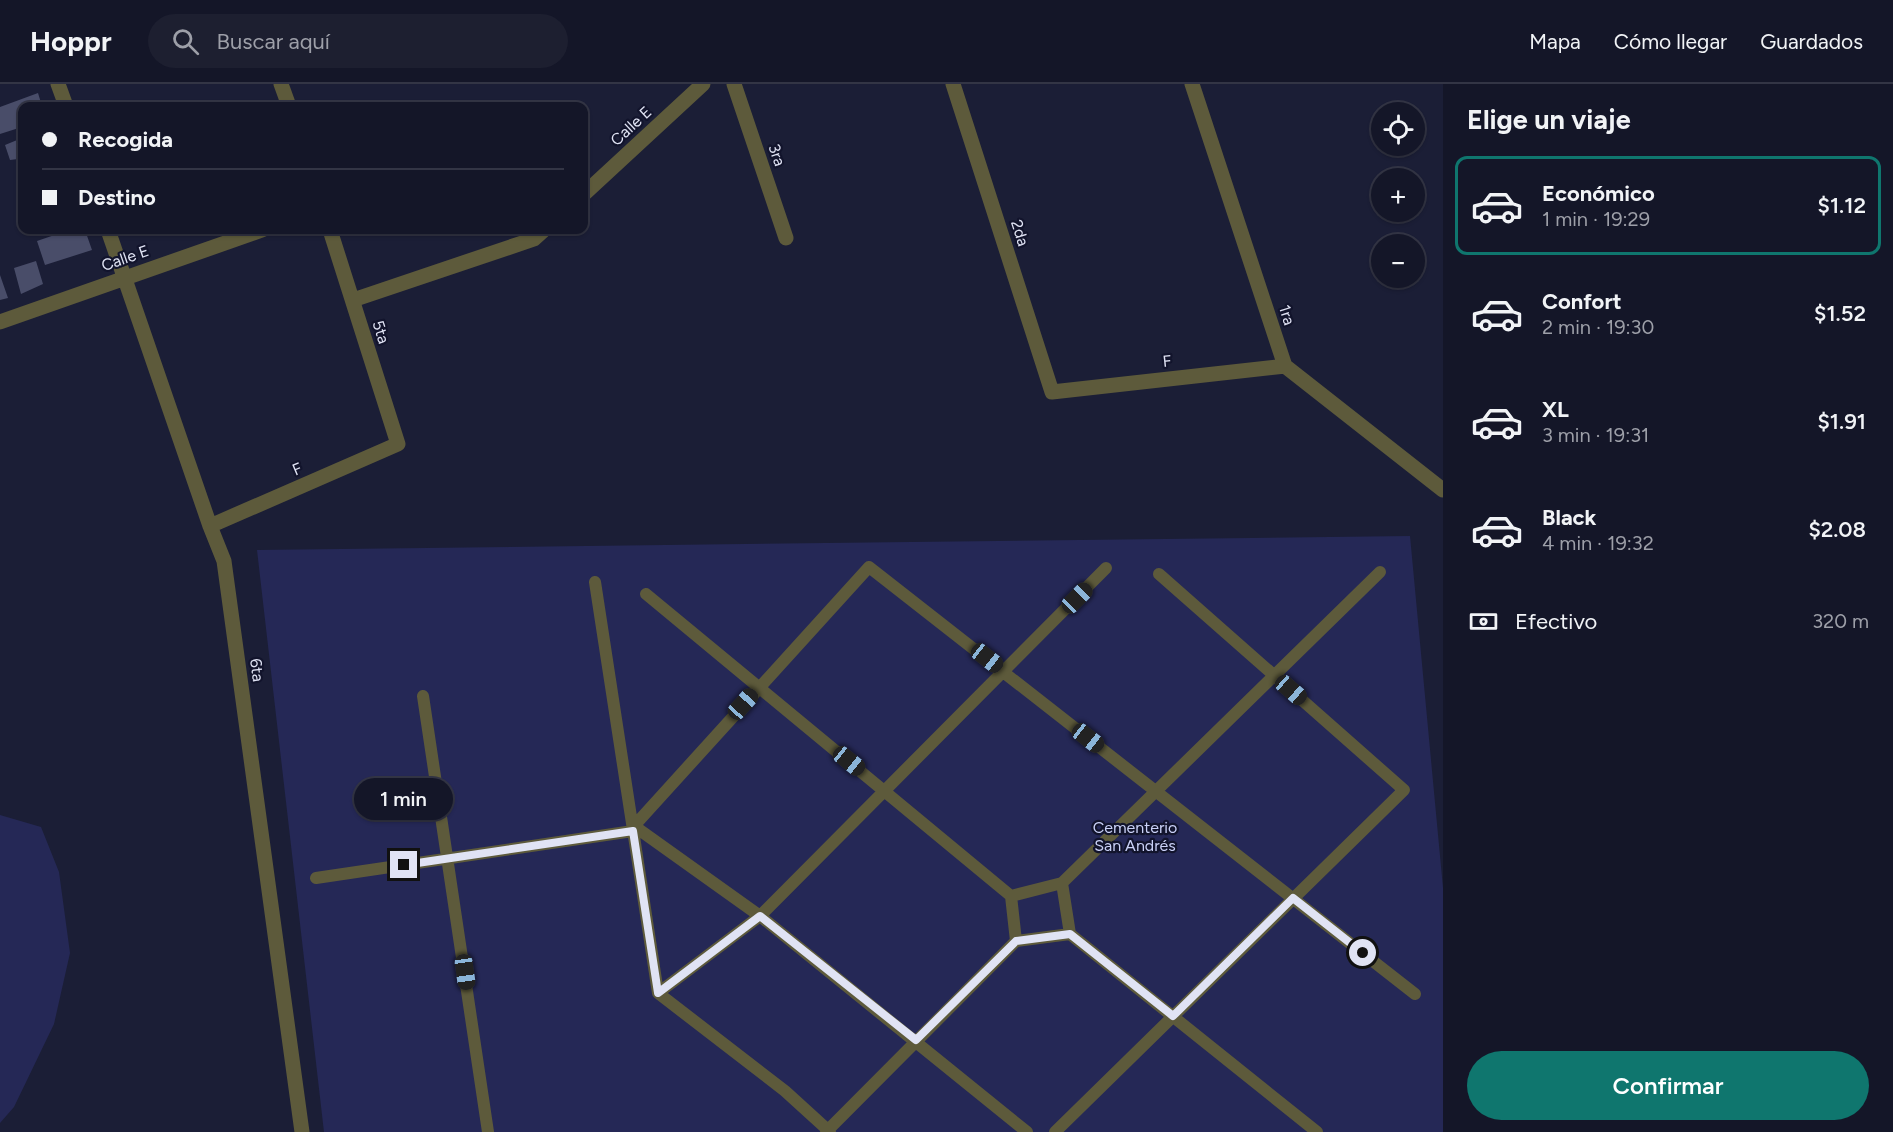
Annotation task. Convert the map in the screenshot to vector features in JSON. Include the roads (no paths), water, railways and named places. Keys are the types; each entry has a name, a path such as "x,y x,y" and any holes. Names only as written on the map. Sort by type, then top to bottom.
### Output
{"street":[{"path":"58,84 65,102"},
{"path":"281,84 288,102"},
{"name":"Calle E","path":"588,190 703,84"},
{"name":"3ra","path":"734,84 786,238"},
{"name":"2da","path":"953,84 1052,392"},
{"name":"1ra","path":"1192,84 1285,366"},
{"name":"6ta","path":"109,234 224,561 302,1132"},
{"name":"Calle E","path":"0,322 250,234"},
{"name":"5ta","path":"331,234 398,444"},
{"path":"353,300 534,239 540,234"},
{"path":"1285,366 1443,490"},
{"name":"F","path":"1052,392 1285,366"},
{"name":"F","path":"210,526 398,444"}],"lane":[{"path":"1027,1132 760,916 634,826 869,567 1415,994"},
{"path":"658,993 760,916 1106,568"},
{"path":"1011,896 1062,883 1380,572"},
{"path":"1055,1132 1404,789 1159,574"},
{"path":"594,582 658,993 785,1091 828,1131 1016,941 1070,934"},
{"path":"646,594 1011,896 1016,941"},
{"path":"423,696 488,1132"},
{"path":"316,878 633,831"},
{"path":"1062,883 1070,934 1317,1132"}],"park label":[{"name":"Cementerio San Andrés","path":"1135,836"}]}
